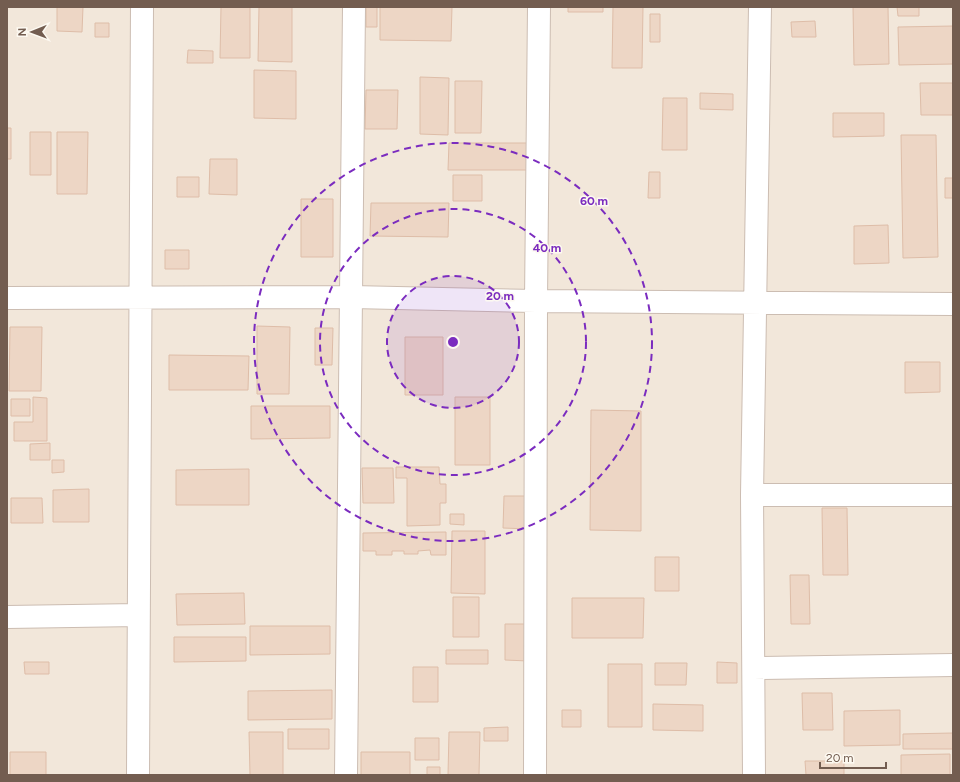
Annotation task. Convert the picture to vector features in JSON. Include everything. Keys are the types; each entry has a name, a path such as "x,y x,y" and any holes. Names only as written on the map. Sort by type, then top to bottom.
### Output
{"street":[{"path":"138,775 138,615 142,298 142,7"},
{"path":"346,775 354,7"},
{"path":"535,775 536,301 539,7"},
{"path":"754,775 752,495 760,7"},
{"path":"7,298 352,297 536,301 953,304"},
{"path":"752,495 953,495"},
{"path":"7,617 138,615"},
{"path":"754,668 953,665"}],"shaded area":[{"path":"7,7 953,7 953,775 7,775"}],"building":[{"path":"57,7 83,7 82,32 57,31"},
{"path":"221,7 250,7 250,58 220,58"},
{"path":"259,7 292,7 292,62 258,61"},
{"path":"366,7 377,7 377,27 366,27"},
{"path":"380,7 452,7 451,41 380,40"},
{"path":"568,7 603,7 603,12 568,12"},
{"path":"613,7 643,7 642,68 612,68"},
{"path":"853,7 888,7 889,64 854,65"},
{"path":"897,7 919,7 919,16 898,16"},
{"path":"650,14 660,14 660,42 650,42"},
{"path":"815,21 816,37 792,37 791,22"},
{"path":"95,23 109,23 109,37 95,37"},
{"path":"953,26 953,64 899,65 898,27"},
{"path":"188,50 213,51 213,63 187,63"},
{"path":"254,70 296,71 296,119 254,118"},
{"path":"420,77 449,78 448,135 420,134"},
{"path":"455,81 482,81 481,133 455,133"},
{"path":"920,83 953,83 953,115 921,115"},
{"path":"366,90 398,90 397,129 365,129"},
{"path":"700,93 733,94 733,110 700,109"},
{"path":"663,98 687,98 687,150 662,150"},
{"path":"833,113 884,113 884,136 833,137"},
{"path":"7,128 11,128 11,159 7,159"},
{"path":"30,132 51,132 51,175 30,175"},
{"path":"57,132 88,132 87,194 57,194"},
{"path":"901,135 936,135 938,257 903,258"},
{"path":"449,143 531,143 531,170 448,170"},
{"path":"210,159 237,159 237,195 209,194"},
{"path":"649,172 660,172 660,198 648,198"},
{"path":"453,175 482,175 482,201 453,201"},
{"path":"177,177 199,177 199,197 177,197"},
{"path":"945,178 953,178 953,198 945,198"},
{"path":"301,199 333,199 333,257 301,257"},
{"path":"371,203 449,203 448,237 370,236"},
{"path":"888,225 889,263 854,264 854,226"},
{"path":"165,250 189,250 189,269 165,269"},
{"path":"257,326 290,327 289,394 257,394"},
{"path":"10,327 42,327 41,391 9,391"},
{"path":"315,328 333,328 332,365 315,365"},
{"path":"405,337 443,337 443,395 405,395"},
{"path":"169,355 249,356 248,390 169,390"},
{"path":"905,362 940,362 940,392 905,393"},
{"path":"33,397 47,398 47,441 14,441 14,422 33,422"},
{"path":"455,397 490,397 490,465 455,465"},
{"path":"11,399 30,399 30,416 11,416"},
{"path":"251,406 330,406 330,438 251,439"},
{"path":"591,410 641,411 641,531 590,530"},
{"path":"50,443 50,460 30,460 30,444"},
{"path":"52,460 64,460 64,472 52,473"},
{"path":"396,467 439,467 440,484 446,484 446,503 440,503 440,525 407,526 407,478 396,478"},
{"path":"362,468 393,468 394,503 363,503"},
{"path":"249,469 249,505 176,505 176,470"},
{"path":"89,489 89,522 53,522 53,490"},
{"path":"504,496 530,496 529,529 503,528"},
{"path":"11,498 42,498 43,523 11,523"},
{"path":"822,508 847,508 848,575 823,575"},
{"path":"450,514 464,514 464,525 450,524"},
{"path":"452,531 485,531 485,594 451,593"},
{"path":"446,532 446,555 431,555 430,550 418,551 418,554 404,554 404,551 392,551 392,555 376,555 376,551 363,551 363,533"},
{"path":"655,557 679,557 679,591 655,591"},
{"path":"790,575 809,575 810,624 791,624"},
{"path":"244,593 245,624 177,625 176,594"},
{"path":"453,597 479,597 479,637 453,637"},
{"path":"572,598 644,598 643,638 572,638"},
{"path":"505,624 528,624 528,661 505,660"},
{"path":"250,626 330,626 330,654 250,655"},
{"path":"174,637 246,637 246,661 174,662"},
{"path":"446,650 488,650 488,664 446,664"},
{"path":"24,662 49,662 49,674 25,674"},
{"path":"717,662 737,663 737,683 717,683"},
{"path":"655,663 687,663 686,685 655,685"},
{"path":"608,664 642,664 642,727 608,727"},
{"path":"413,667 438,667 438,702 413,702"},
{"path":"332,690 332,719 248,720 248,691"},
{"path":"802,693 832,693 833,730 803,730"},
{"path":"653,704 703,705 703,731 653,730"},
{"path":"562,710 581,710 581,727 562,727"},
{"path":"900,710 900,745 844,746 844,711"},
{"path":"508,727 508,741 484,741 484,728"},
{"path":"288,729 329,729 329,749 288,749"},
{"path":"249,732 283,732 283,775 250,775"},
{"path":"449,732 480,732 479,775 448,775"},
{"path":"953,733 953,749 903,749 903,734"},
{"path":"415,738 439,738 439,760 415,760"},
{"path":"10,752 46,752 46,775 10,775"},
{"path":"361,752 410,752 410,775 361,775"},
{"path":"950,754 950,775 901,775 901,755"},
{"path":"805,761 844,761 844,775 806,775"},
{"path":"427,767 440,767 440,775 427,775"}]}
